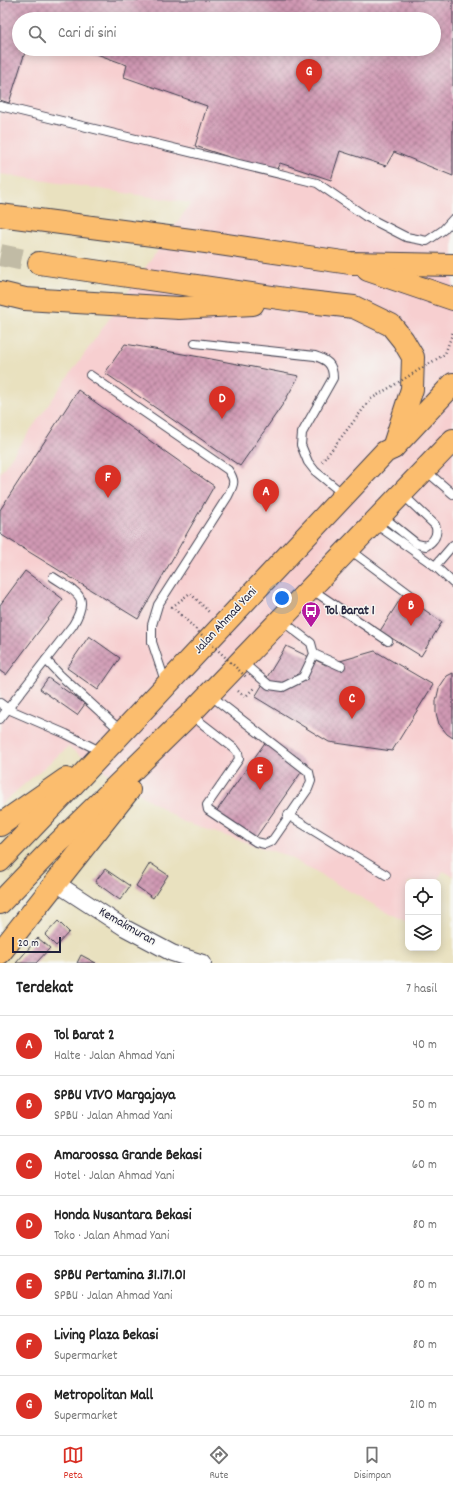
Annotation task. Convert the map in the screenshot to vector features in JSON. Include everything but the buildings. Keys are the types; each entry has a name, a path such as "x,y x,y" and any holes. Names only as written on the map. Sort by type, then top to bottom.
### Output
{"highway":[{"path":"0,214 206,242 350,264 453,265"},
{"path":"39,263 300,301 354,307 391,325 403,340 413,357 412,390 393,448"},
{"path":"350,264 453,299"},
{"path":"0,293 25,299 179,308 300,301"},
{"name":"Jalan Ahmad Yani","path":"0,861 344,495 385,452 393,448 453,384"},
{"path":"0,903 46,855 209,694 243,669 281,620 453,440"},
{"path":"0,953 190,714"},
{"path":"0,825 102,752"}],"street":[{"name":"Kemakmuran","path":"56,882 124,928 172,953 202,963"}],"lane":[{"path":"0,106 317,183 365,216 406,237 427,241 443,230 453,219"},
{"path":"443,230 453,232"},
{"path":"195,343 315,356 324,359 330,364 333,370 332,378 302,433 301,445 308,462 315,471 344,495"},
{"path":"90,375 228,470 234,478 233,486 228,496 158,605 152,625 152,642 166,685"},
{"path":"424,470 453,494"},
{"path":"377,519 417,544 426,546 430,543 436,535 437,530 435,525 401,494"},
{"path":"377,519 435,566 453,583"},
{"path":"435,566 453,545"},
{"path":"348,549 416,599"},
{"path":"0,719 81,613 83,603 81,597 53,577"},
{"path":"310,589 388,640"},
{"path":"243,669 269,685 283,687 303,677 314,654 311,642 281,620"},
{"path":"314,654 341,666"},
{"path":"46,660 60,675 122,732"},
{"path":"190,714 234,749 238,753 239,758 212,796 207,805 208,810 256,842 265,844 272,842 308,788 311,781 309,772 209,694"},
{"path":"0,703 8,709 66,734 102,752"},
{"path":"288,816 386,875"}],"path":[{"path":"315,471 372,399 445,354 453,332"},
{"path":"222,625 190,593 172,607 243,669"},
{"path":"245,697 256,686"}],"shaded area":[{"path":"0,0 453,0 453,876 443,871 439,879 405,879 405,922 285,855 183,822 68,747 0,805 0,473 191,203 0,174"}],"tunnel":[{"path":"0,255 39,263"}],"place":[{"name":"Metropolitan Mall","path":"309,92"},
{"name":"Honda Nusantara Bekasi","path":"222,419"},
{"name":"Living Plaza Bekasi","path":"108,498"},
{"name":"Tol Barat 2","path":"266,512"},
{"name":"SPBU VIVO Margajaya","path":"411,626"},
{"name":"Tol Barat 1","path":"311,628"},
{"name":"Amaroossa Grande Bekasi","path":"352,719"},
{"name":"SPBU Pertamina 31.171.01","path":"260,790"}]}
